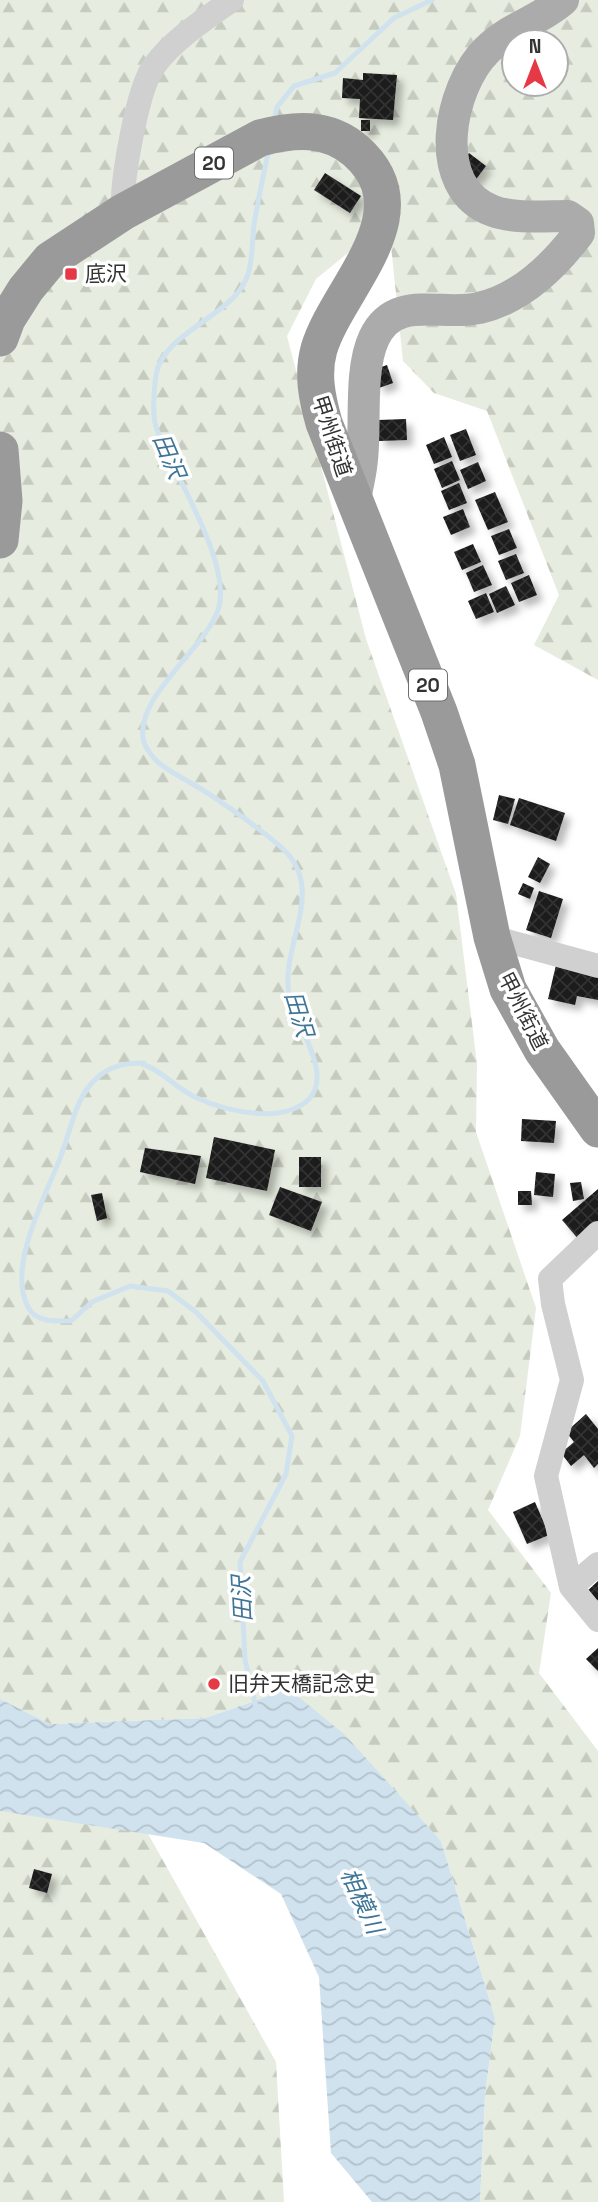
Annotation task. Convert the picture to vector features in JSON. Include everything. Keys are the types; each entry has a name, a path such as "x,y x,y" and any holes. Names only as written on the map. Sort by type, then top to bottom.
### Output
{"highway":[{"name":"甲州街道","path":"0,338 7,318 50,260 130,208 260,138 316,131 346,143 368,164 379,190 381,206 376,239 319,349 315,372 316,396 324,423 439,712 457,765 500,969 522,1018 598,1129"},
{"path":"0,450 4,501 0,540"}],"main road":[{"path":"355,501 362,461 368,357 374,337 388,319 406,310 478,309 503,300 541,276 579,233 578,223 568,216 493,211 472,199 460,182 453,159 457,107 469,72 488,49 563,0"}],"street":[{"path":"130,208 123,182 138,114 152,69 174,43 232,0"},
{"path":"492,937 598,966"},
{"path":"598,1233 550,1279 551,1297 572,1380 546,1476 571,1587 598,1620"},
{"path":"571,1587 598,1564"}],"green space":[{"path":"0,0 598,0 598,680 534,645 559,595 487,411 434,393 403,361 391,246 360,243 316,279 287,336 366,639 456,894 477,1064 476,1132 536,1308 520,1436 488,1510 551,1593 539,1673 598,1751 598,2202 480,2202 485,2095 495,2018 441,1841 289,1689 205,1718 50,1724 0,1699"},
{"path":"0,1811 147,1832 276,2062 284,2202 0,2202"}],"water":[{"name":"相模川","path":"289,1689 345,1735 441,1841 495,2018 485,2095 480,2202 372,2202 331,2153 319,1977 281,1894 204,1843 0,1811 0,1699 50,1724 205,1718"}],"building":[{"path":"363,73 397,75 393,120 359,118 360,99 342,98 343,78 363,80"},
{"path":"361,120 370,120 370,131 361,131"},
{"path":"469,153 486,166 474,182 457,168"},
{"path":"325,173 361,196 350,213 314,190"},
{"path":"387,365 393,383 379,388 373,370"},
{"path":"406,419 407,440 379,441 378,420"},
{"path":"466,429 476,455 460,461 450,435"},
{"path":"444,437 452,457 434,464 426,445"},
{"path":"452,461 460,480 442,488 434,469"},
{"path":"478,462 486,481 468,489 460,470"},
{"path":"459,483 467,503 449,510 441,491"},
{"path":"495,492 508,522 488,530 475,500"},
{"path":"463,509 470,527 451,535 443,517"},
{"path":"509,529 517,548 499,555 491,536"},
{"path":"473,544 481,562 462,570 454,552"},
{"path":"516,554 524,573 506,580 498,561"},
{"path":"483,565 492,585 474,592 466,573"},
{"path":"529,575 537,595 519,602 511,583"},
{"path":"506,586 515,605 497,613 489,594"},
{"path":"486,593 494,612 476,619 468,601"},
{"path":"499,795 515,799 508,824 493,820"},
{"path":"519,798 565,813 556,841 510,825"},
{"path":"538,857 550,864 540,883 528,877"},
{"path":"523,883 534,888 530,899 518,894"},
{"path":"539,891 563,899 551,938 526,930"},
{"path":"556,965 598,974 598,1000 577,996 575,1005 548,999"},
{"path":"522,1119 556,1121 554,1143 521,1141"},
{"path":"214,1137 275,1150 267,1191 206,1178"},
{"path":"145,1148 201,1156 195,1184 140,1172"},
{"path":"299,1157 321,1157 321,1187 299,1187"},
{"path":"536,1172 555,1174 553,1197 534,1195"},
{"path":"581,1182 584,1199 573,1201 570,1183"},
{"path":"280,1187 322,1202 311,1231 269,1215"},
{"path":"598,1189 598,1226 580,1241 562,1220"},
{"path":"518,1191 531,1191 532,1205 518,1205"},
{"path":"102,1193 107,1218 97,1221 91,1195"},
{"path":"586,1414 598,1429 598,1464 594,1468 584,1455 571,1466 561,1453 574,1442 566,1432"},
{"path":"535,1502 549,1535 527,1544 513,1512"},
{"path":"598,1581 598,1600 594,1604 585,1593"},
{"path":"598,1648 598,1671 586,1659"},
{"path":"34,1869 52,1874 47,1893 29,1888"}],"waterway":[{"name":"田沢","path":"274,121 277,107 294,86 335,73 394,18 432,0"},
{"name":"田沢","path":"256,1707 245,1660 240,1562 286,1474 292,1436 263,1381 196,1312 168,1291 130,1286 92,1302 71,1321 47,1320 36,1316 28,1307 23,1290 22,1271 25,1251 39,1208 80,1102 91,1084 104,1072 120,1065 144,1063 142,1064 197,1098 238,1111 254,1113 285,1112 298,1107 309,1099 316,1088 315,1062 289,995 288,976 302,900 301,882 295,864 282,848 256,827 159,763 146,748 143,726 159,692 211,625 218,610 221,591 209,543 156,427 156,375 161,360 171,347 227,303 239,291 247,277 269,148"}],"place":[{"name":"底沢","path":"71,274"},
{"name":"旧弁天橋記念史","path":"214,1684"}]}
